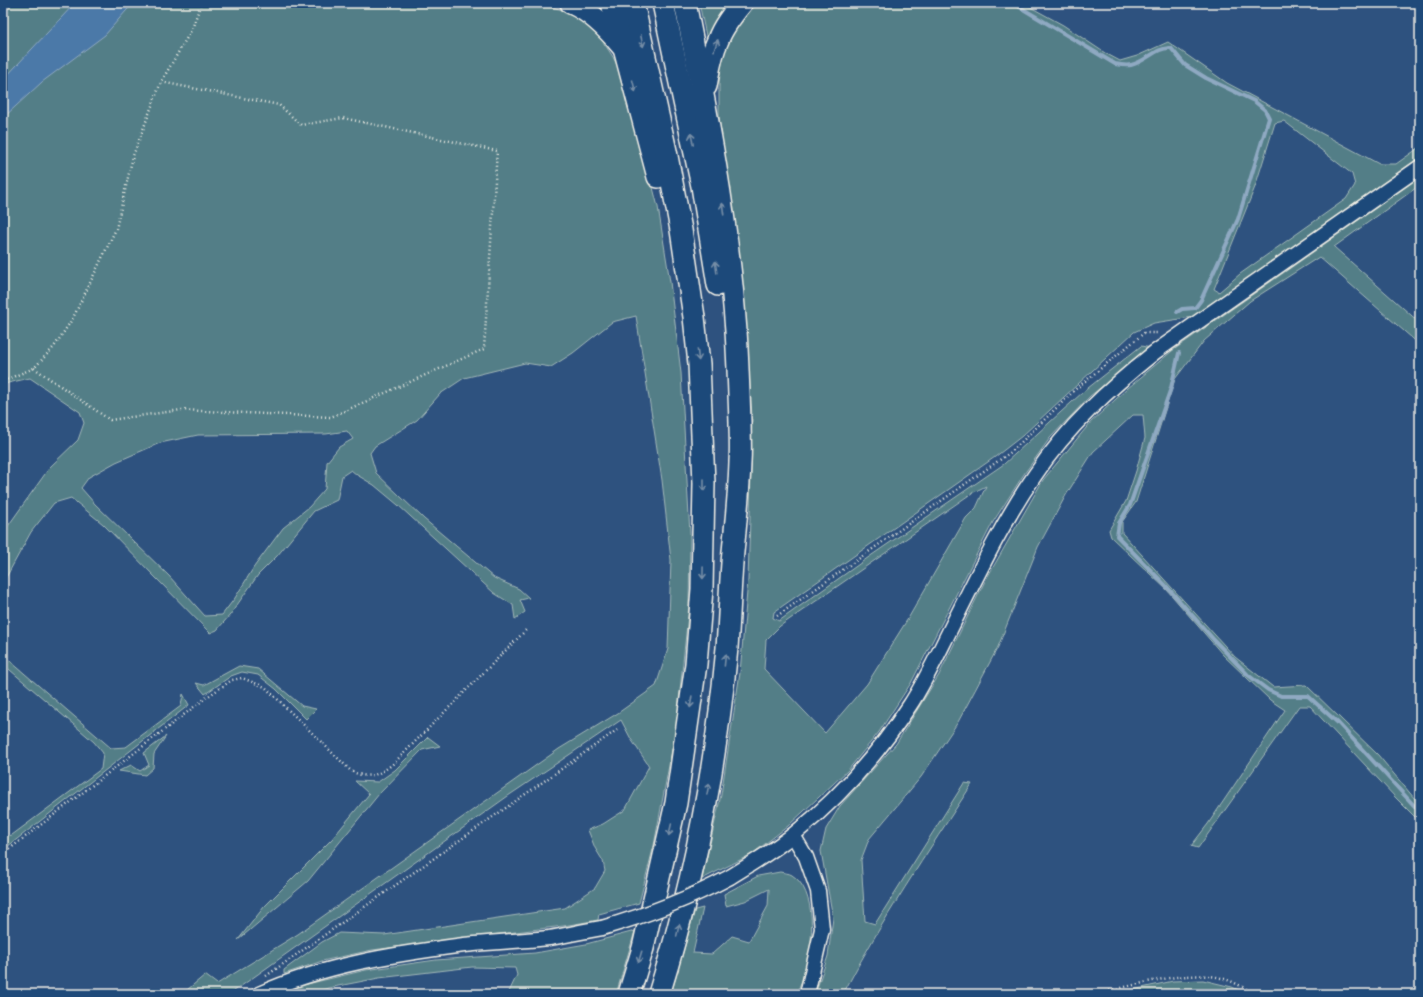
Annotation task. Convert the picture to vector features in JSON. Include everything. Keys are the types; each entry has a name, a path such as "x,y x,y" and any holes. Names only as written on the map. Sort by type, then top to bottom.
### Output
{"highway":[{"path":"571,3 581,8 609,30 624,48"},
{"path":"612,3 694,317"},
{"path":"629,994 643,948 676,803 696,664 702,589 704,483 699,364 694,317 681,230 666,151 633,3"},
{"path":"663,3 702,186 720,295 730,407 733,474 733,557"},
{"path":"659,994 674,947 694,859 709,780 727,648 741,460 740,395 731,269 722,199 704,96 685,3"},
{"path":"704,96 711,61 718,40 731,17 742,3"}],"street":[{"path":"259,994 277,986 331,969 382,958 465,945 549,938 602,928 637,918 696,895 762,858 793,835 828,805 857,776 884,742 910,704 933,664 987,556 1010,514 1036,474 1064,437 1096,403 1128,374 1183,332 1420,167"},
{"path":"793,835 806,857 818,891 822,929 807,994"}],"path":[{"path":"3,381 34,368 54,347 73,318 116,229 133,156 161,82 192,29 201,3"},
{"path":"34,368 110,420 181,410 331,417 484,349 497,151 343,118 302,125 279,105 161,82"},
{"path":"778,616 1011,452 1078,387 1144,333 1183,332"},
{"path":"3,854 201,702 232,680 242,678 265,687 351,771 360,776 370,776 382,772 394,763 527,629"},
{"path":"263,978 275,968 617,730"},
{"path":"1094,994 1176,977 1210,976 1240,985 1254,994"}],"green space":[{"path":"3,3 536,3 569,12 595,29 613,57 626,83 658,207 670,282 681,373 690,534 689,605 676,728 654,845 639,903 599,914 598,920 563,926 372,950 322,961 284,974 284,970 322,942 339,933 384,935 565,908 595,888 605,871 603,861 595,848 588,830 603,824 625,810 649,766 631,739 621,720 508,796 230,994 184,994 205,975 217,984 298,934 559,749 618,713 656,686 668,649 671,560 662,480 636,316 612,322 573,353 551,367 525,363 464,378 440,394 417,420 375,446 370,453 376,473 424,519 494,578 519,589 529,598 520,600 525,612 515,619 513,605 494,593 374,485 351,470 342,476 337,500 314,511 277,556 258,575 230,615 217,630 210,633 103,524 71,498 54,503 31,532 3,583 3,533 50,467 78,440 84,423 80,412 30,378 8,383 3,386","holes":["347,431 353,439 339,447 327,462 325,489 309,507 283,528 254,567 235,598 222,615 205,616 169,576 95,504 81,488 89,477 116,462 160,443 198,435 326,434"]},
{"path":"699,3 732,3 708,45"},
{"path":"755,3 1023,3 1063,25 1105,53 1120,61 1137,56 1168,42 1227,83 1379,164 1396,164 1420,147 1420,157 1192,317 1154,323 1134,332 1022,436 995,457 774,612 773,618 779,621 1004,464 1083,392 1141,346 1151,348 1090,396 1050,438 1024,474 993,522 911,683 879,732 848,770 788,826 752,854 702,879 721,795 740,673 748,580 752,416 745,313 734,216 721,142 719,84 722,55 731,34 750,7","holes":["1284,121 1352,174 1355,185 1346,199 1240,274 1219,292 1214,289 1255,187 1275,123","986,486 976,508 966,518 909,617 867,684 825,733 764,669 766,640 780,626 972,493"]},
{"path":"1420,177 1420,185 1334,247 1420,323 1420,345 1319,257 1250,301 1204,341 1175,379 1136,502 1122,522 1122,533 1235,657 1273,687 1306,685 1378,755 1420,805 1420,822 1310,706 1299,706 1198,848 1191,846 1208,824 1285,710 1270,700 1223,655 1167,590 1111,537 1109,530 1126,501 1145,438 1143,415 1133,415 1093,452 1066,495 1038,547 998,647 958,722 921,777 869,839 861,860 865,921 875,924 964,783 972,784 921,862 873,940 843,994 815,994 828,956 833,918 821,851 826,829 840,806 896,744 939,675 984,583 1043,480 1091,422 1172,351"},
{"path":"3,655 111,748 126,747 181,706 183,694 189,705 3,850 3,837 12,835 101,769 103,753 94,742 3,664"},
{"path":"239,666 258,669 302,706 316,709 306,719 276,689 258,675 242,672 231,676 205,694 196,683 204,685"},
{"path":"166,736 154,754 153,768 145,775 119,771 131,765 140,771 149,765 144,753"},
{"path":"428,737 440,746 422,750 379,794 308,881 238,940 264,907 332,839 369,794 355,781 378,782 395,770"},
{"path":"780,872 791,874 800,882 806,892 811,917 811,943 809,955 805,972 796,994 671,994 695,910 703,908 693,953 712,954 732,936 749,941 768,906 769,889 745,901 726,906 724,894 758,876"},
{"path":"635,931 616,994 508,994 517,975 515,968 472,967 379,978 328,988 313,994 278,994 295,987 366,970 436,960 535,953 586,944"},
{"path":"1203,980 1232,987 1247,994 1115,994 1173,981"}],"water":[{"path":"75,3 133,3 105,35 42,82 3,118 3,80"}],"waterway":[{"path":"1013,3 1115,64 1131,65 1156,52 1166,48 1171,48 1185,65 1206,78 1254,101 1265,110 1269,118 1238,219 1201,300 1195,308 1182,309 1177,312"},
{"path":"1179,353 1171,388 1130,505 1119,523 1117,536 1168,588 1214,640 1248,675 1268,690 1281,696 1308,696 1338,723 1420,812"}]}
